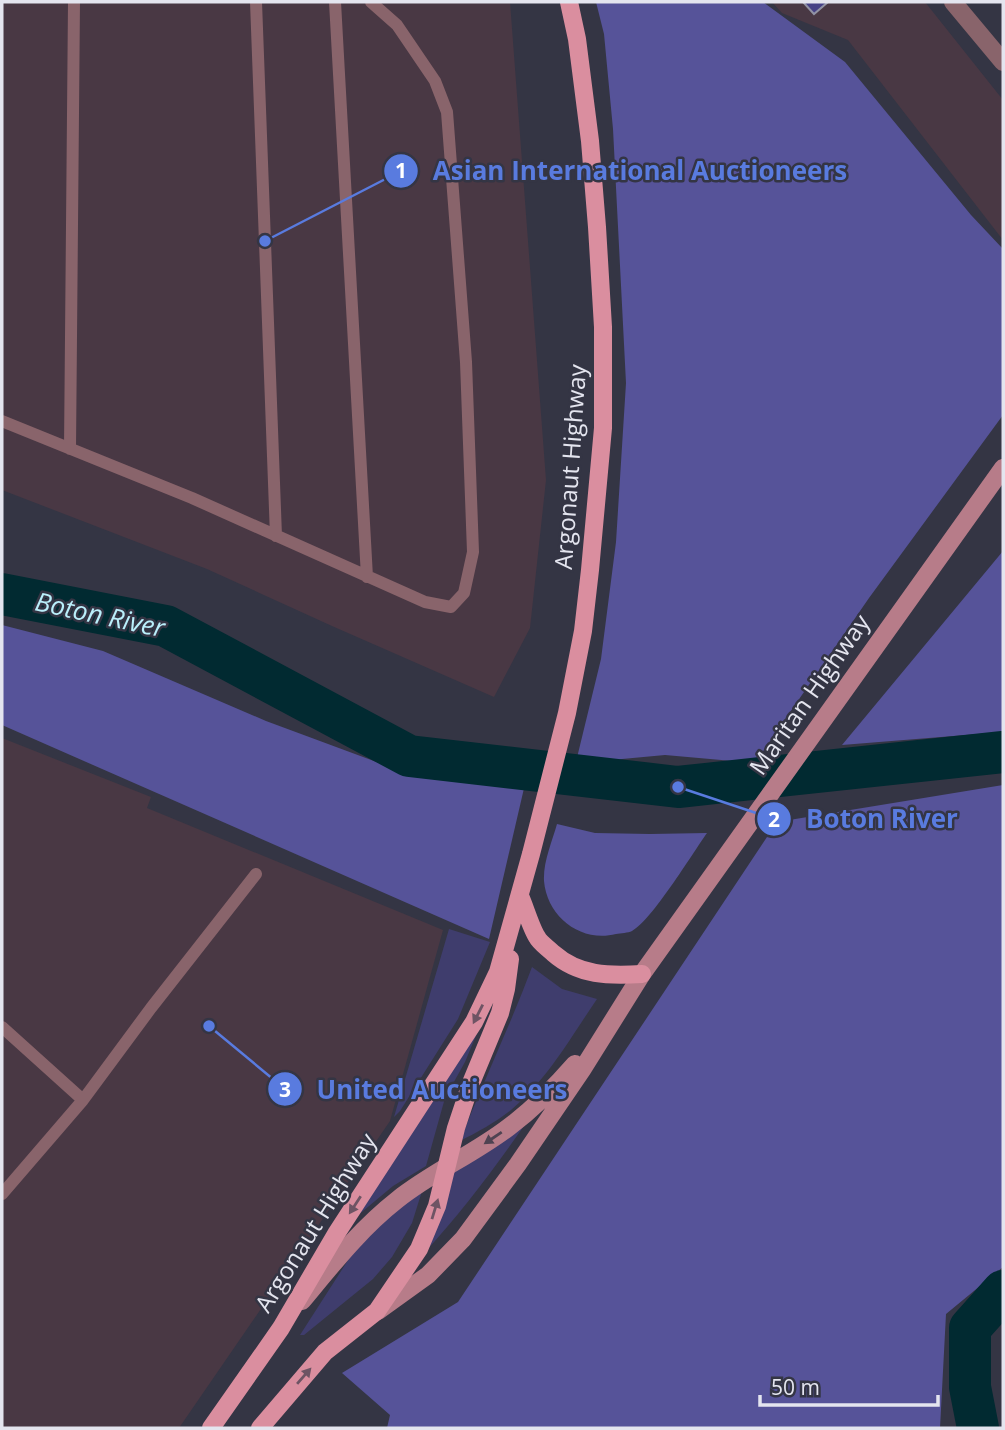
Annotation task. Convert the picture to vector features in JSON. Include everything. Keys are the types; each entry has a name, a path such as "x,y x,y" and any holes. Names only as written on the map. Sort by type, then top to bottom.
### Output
{"main road":[{"name":"Argonaut Highway","path":"211,1428 281,1328 336,1234 474,1022 498,972 567,713 583,631 603,428 603,340 597,227 590,141 577,40 569,2"},
{"name":"Maritan Highway","path":"377,1311 428,1275 463,1239 582,1070 642,974 1003,468"},
{"path":"520,896 537,938 560,959 594,974 642,974"},
{"name":"Argonaut Highway","path":"260,1428 325,1352 377,1311 419,1249 437,1206 445,1168 471,1083 500,1013 509,969 511,928"},
{"name":"Maritan Highway","path":"281,1328 366,1225 398,1198 509,1127 542,1099 611,1022"}],"street":[{"path":"953,2 1003,62"}],"lane":[{"path":"70,449 74,2"},
{"path":"256,2 276,536"},
{"path":"335,2 368,577"},
{"path":"2,421 192,498 425,602 451,607 464,593 473,552 466,362 447,112 435,81 397,25 371,2"},
{"path":"2,1194 83,1100 150,1008 256,874"},
{"path":"2,1027 83,1100"}],"shaded area":[{"path":"2,2 510,2 546,480 530,628 494,697 207,569 2,490"},
{"path":"596,2 763,2 845,62 971,215 1003,249 1003,415 869,598 755,763 665,755 622,759 574,770 601,659 616,542 626,383 613,129 604,34"},
{"path":"772,2 925,2 1003,100 1003,240 848,40 782,13"},
{"path":"1003,551 1003,732 842,745"},
{"path":"2,625 103,651 266,721 382,764 525,784 489,939 2,725"},
{"path":"2,738 151,797 147,808 443,930 390,1121 179,1428 2,1428"},
{"path":"1003,785 1003,1267 946,1314 940,1428 387,1428 390,1415 342,1373 458,1302 777,822"},
{"path":"557,824 595,833 707,833 661,901 640,924 630,932 603,936 590,935 568,924 552,906 547,894 545,867"},
{"path":"449,929 490,942 458,1019 394,1117"},
{"path":"532,967 562,989 597,999 558,1058 524,1098 499,1119 460,1141 515,1011"},
{"path":"480,1026 465,1062 445,1098 426,1166 393,1186 357,1216"},
{"path":"533,1113 481,1185 423,1254 454,1171"},
{"path":"422,1191 412,1223 392,1257 373,1279 304,1335 300,1335 352,1254 399,1206"}],"building":[{"path":"803,2 828,2 814,14"}],"waterway":[{"name":"Boton River","path":"2,594 166,626 409,756 678,787 1003,752"},
{"name":"Boton River","path":"978,1428 970,1387 970,1328 1003,1291"}],"place":[{"name":"Asian International Auctioneers","path":"265,241"},
{"name":"Boton River","path":"678,787"},
{"name":"United Auctioneers","path":"209,1026"}]}
